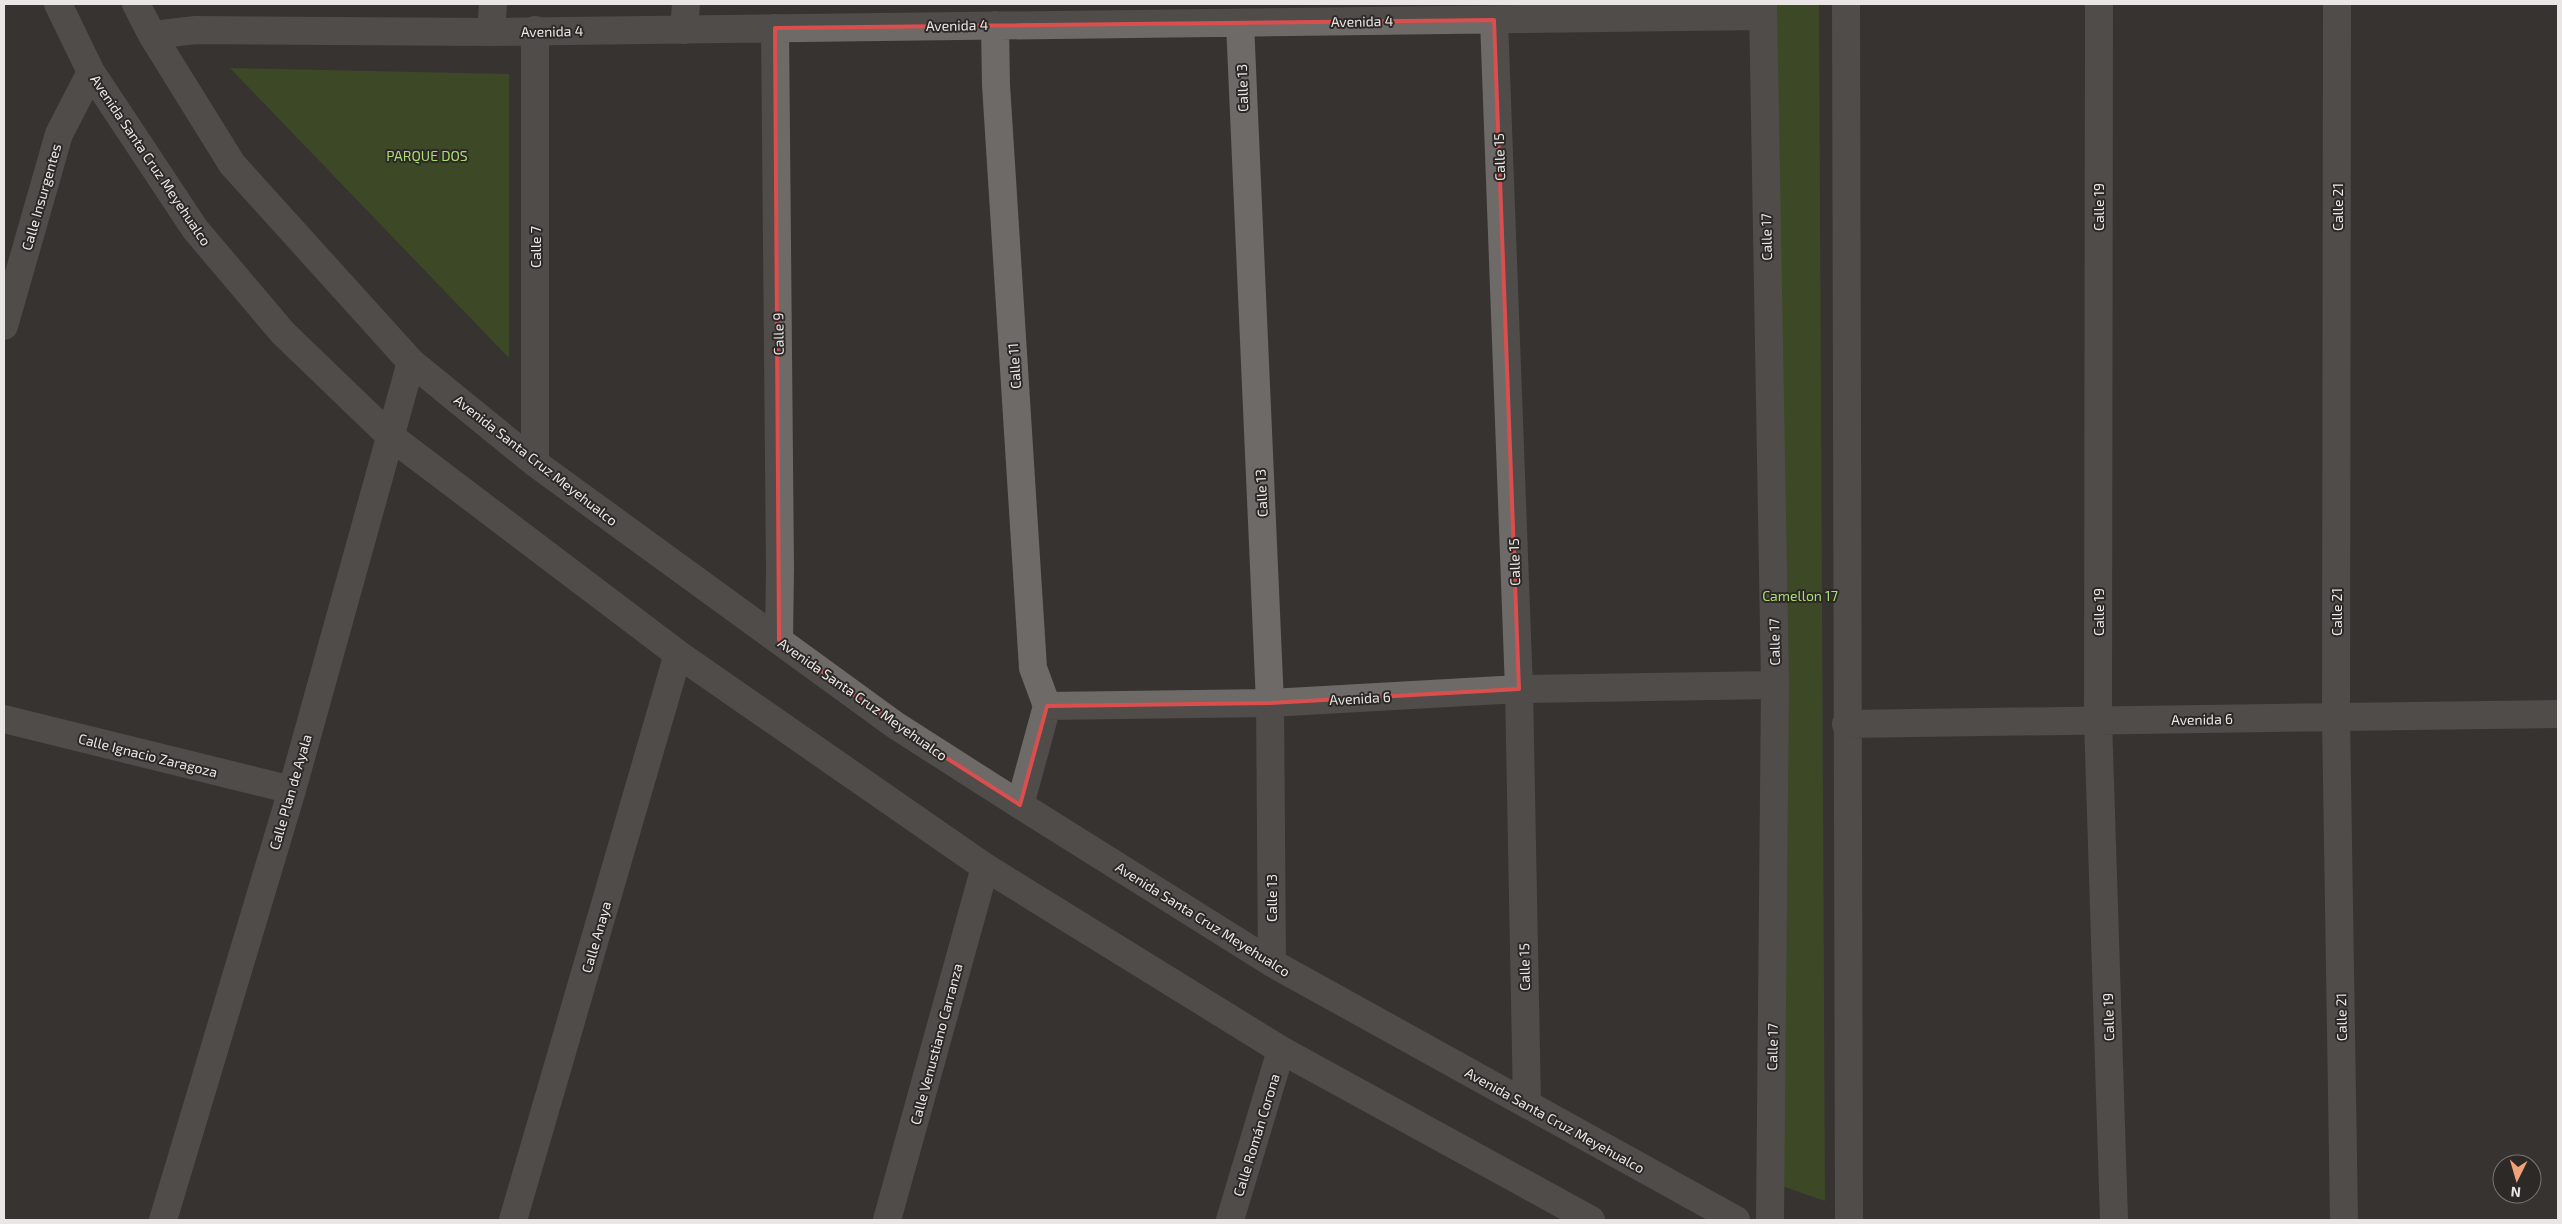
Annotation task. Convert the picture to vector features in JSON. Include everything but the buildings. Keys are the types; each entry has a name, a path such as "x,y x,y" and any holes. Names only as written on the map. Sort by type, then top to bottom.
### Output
{"street":[{"name":"Avenida Santa Cruz Meyehualco","path":"58,4 91,72 195,229 283,333 390,436 678,654 985,867 1281,1050 1586,1219"},
{"name":"Avenida Santa Cruz Meyehualco","path":"136,4 152,35 232,164 411,362 536,463 895,725 1020,805 1272,963 1736,1220"},
{"path":"491,32 493,4"},
{"path":"1846,4 1846,724 1849,1220"},
{"name":"Calle 19","path":"2099,4 2098,720 2114,1220"},
{"name":"Calle 21","path":"2337,4 2336,717 2344,1220"},
{"name":"Avenida 4","path":"152,35 196,30 491,32 685,17 775,28 1494,20 1763,10"},
{"name":"Calle 17","path":"1763,10 1775,685 1770,1220"},
{"name":"Calle 15","path":"1494,20 1519,690 1527,1104"},
{"name":"Calle 13","path":"1240,22 1270,703 1272,963"},
{"name":"Calle 11","path":"995,25 996,85 1033,668 1047,706"},
{"name":"Calle 9","path":"775,28 779,640"},
{"name":"Calle 7","path":"535,30 536,463"},
{"name":"Calle Insurgentes","path":"4,326 59,134 91,72"},
{"name":"Calle Plan de Ayala","path":"163,1220 292,790 411,362"},
{"name":"Calle Anaya","path":"513,1220 678,654"},
{"name":"Avenida 6","path":"1047,706 1270,703 1519,690 1775,685"},
{"path":"1020,805 1047,706"},
{"name":"Avenida 6","path":"1846,724 2558,714"},
{"name":"Calle Ignacio Zaragoza","path":"4,719 292,790"},
{"name":"Calle Venustiano Carranza","path":"887,1220 985,867"},
{"name":"Calle Román Corona","path":"1230,1220 1281,1050"}],"highlighted area":[{"path":"1494,20 1519,689 1270,703 1047,706 1020,805 895,725 779,640 775,28"}],"green space":[{"name":"Camellon 17","path":"1776,4 1819,4 1825,1201 1782,1186"},
{"name":"PARQUE DOS","path":"230,68 509,74 509,358"}]}
